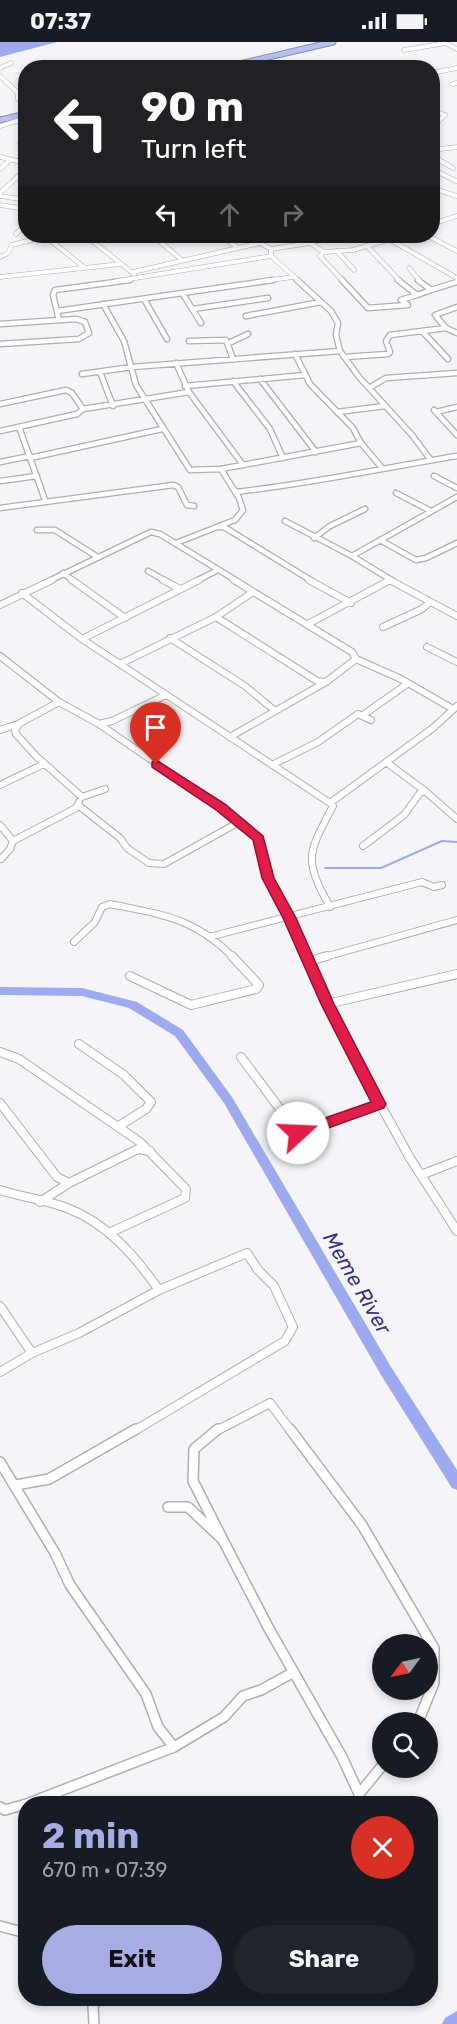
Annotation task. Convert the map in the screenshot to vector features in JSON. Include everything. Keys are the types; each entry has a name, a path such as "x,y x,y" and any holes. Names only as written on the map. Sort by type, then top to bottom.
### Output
{"highway":[{"path":"263,60 333,42"},
{"path":"258,60 341,42"},
{"path":"0,119 18,116"}],"street":[{"path":"404,50 444,43 457,49"},
{"path":"0,68 11,63"},
{"path":"440,71 457,68"},
{"path":"0,76 17,92 18,99"},
{"path":"0,126 18,118"},
{"path":"440,149 457,147"},
{"path":"0,157 18,161"},
{"path":"0,169 10,159"},
{"path":"440,161 453,168"},
{"path":"440,173 456,181"},
{"path":"0,195 18,177"},
{"path":"440,191 457,196"},
{"path":"0,195 18,198"},
{"path":"0,205 18,208"},
{"path":"442,220 457,216"},
{"path":"440,242 457,251"},
{"path":"0,257 8,253 12,245 20,243"},
{"path":"55,243 86,266 85,268"},
{"path":"95,243 133,272 137,279"},
{"path":"161,243 182,260"},
{"path":"231,243 238,248"},
{"path":"133,272 261,243 271,249 310,243 324,252 368,247 378,243"},
{"path":"396,243 457,280"},
{"path":"368,247 397,279 417,295"},
{"path":"271,249 271,256 331,311 338,323 336,335 339,348 345,357 430,459"},
{"path":"338,251 354,270"},
{"path":"324,252 320,256 368,308 408,305 401,300 457,280"},
{"path":"59,320 53,295 57,289 137,279 271,256"},
{"path":"0,277 121,264"},
{"path":"409,268 417,279 431,290"},
{"path":"57,311 293,278"},
{"path":"183,294 201,323"},
{"path":"193,309 268,298"},
{"path":"144,299 167,339"},
{"path":"246,316 321,302"},
{"path":"103,304 124,341 136,385 190,470 198,472 221,469 361,443"},
{"path":"457,307 435,315 446,328 457,333"},
{"path":"0,324 80,319 85,322 89,333 85,338 79,339 0,344"},
{"path":"345,357 388,354 390,352 386,341 388,336 446,328"},
{"path":"422,331 448,360"},
{"path":"229,343 248,334"},
{"path":"189,341 223,339 229,343 233,359"},
{"path":"82,375 132,367 326,352 339,348"},
{"path":"295,354 305,375 322,398 353,428 361,443 382,468"},
{"path":"176,363 185,386 243,465"},
{"path":"100,372 113,406"},
{"path":"369,388 386,378 457,373"},
{"path":"185,386 305,375"},
{"path":"260,380 315,452"},
{"path":"233,381 270,429 283,458"},
{"path":"0,404 66,390 72,393 83,409"},
{"path":"1,430 78,414 83,409 189,392"},
{"path":"337,412 385,406"},
{"path":"457,407 435,411 457,435"},
{"path":"19,427 45,500"},
{"path":"0,462 162,429"},
{"path":"235,492 291,486 430,459 457,456"},
{"path":"176,543 241,515 243,510 221,469"},
{"path":"0,481 37,476"},
{"path":"434,476 457,488"},
{"path":"0,508 45,500 173,485 178,487 187,505 194,506"},
{"path":"396,493 430,511"},
{"path":"352,556 457,497"},
{"path":"314,538 330,526 365,509"},
{"path":"285,521 352,556 429,603 457,616"},
{"path":"217,527 224,527 283,565 351,603"},
{"path":"37,530 55,530 96,556"},
{"path":"0,604 96,556 151,532 160,534 352,652 356,659 455,708 433,728 330,803"},
{"path":"380,540 416,560 426,558 457,543"},
{"path":"82,639 218,570"},
{"path":"148,571 180,589"},
{"path":"63,573 125,618"},
{"path":"308,624 351,603 390,580"},
{"path":"120,664 216,617 253,592"},
{"path":"22,593 82,639 333,806 309,856 313,877 330,907"},
{"path":"383,627 422,609 429,603"},
{"path":"216,617 317,684"},
{"path":"170,639 238,681 274,710"},
{"path":"427,646 457,662"},
{"path":"230,737 317,684 326,682 356,659"},
{"path":"1,661 59,702 99,723 259,838 268,878 290,918 327,1004 379,1104 457,1231"},
{"path":"363,715 407,684"},
{"path":"99,723 112,721 166,695"},
{"path":"0,730 20,723 59,702"},
{"path":"272,765 318,741 351,717 358,714 371,720"},
{"path":"20,723 15,730 16,734 82,797"},
{"path":"386,762 425,791 457,819"},
{"path":"0,785 45,764"},
{"path":"1,859 10,849 13,841 78,805 82,797 105,789"},
{"path":"363,846 404,815 420,793 425,791"},
{"path":"78,805 120,838 127,848 149,863 165,864 239,822"},
{"path":"0,825 13,841"},
{"path":"209,937 290,918 422,882 434,887 442,885"},
{"path":"74,942 94,922 102,907 110,904 153,913 193,925 236,960 259,985 256,989 191,1005 130,976"},
{"path":"309,961 457,920"},
{"path":"327,1004 457,974"},
{"path":"79,1044 124,1075 151,1102 147,1109 119,1126"},
{"path":"0,1052 19,1059 119,1126 139,1145 150,1151 186,1189 187,1196 109,1233"},
{"path":"241,1057 298,1133 379,1104"},
{"path":"0,1103 57,1177 69,1183"},
{"path":"40,1202 69,1183 139,1145"},
{"path":"421,1175 457,1161"},
{"path":"0,1190 68,1209 109,1233 130,1250 159,1290"},
{"path":"0,1372 32,1353 78,1333 159,1290 247,1253 258,1270 274,1286 293,1327 285,1341 123,1438 49,1479 16,1485"},
{"path":"0,1306 32,1353"},
{"path":"358,1796 193,1481 194,1449 222,1426 270,1402 362,1525 434,1648 434,1683 422,1712"},
{"path":"0,1462 55,1553 70,1585 146,1694 158,1728 174,1747"},
{"path":"168,1507 188,1507 223,1540"},
{"path":"51,1796 174,1747 224,1717 243,1696 261,1690 294,1672"},
{"path":"360,1796 373,1778"},
{"path":"0,1807 5,1810 18,1807"},
{"path":"0,1926 18,1931"},
{"path":"93,2006 94,2024"}],"water":[{"path":"0,42 57,42 0,57"}],"waterway":[{"path":"325,868 381,868 442,841 457,842"},
{"name":"Meme River","path":"0,991 82,992 133,1005 179,1033 228,1100 386,1371 457,1483"},
{"name":"Meme River","path":"451,2024 457,2020"}],"route":[{"path":"156,764 220,807 259,838 268,878 290,918 327,1004 379,1104 298,1133"}]}
